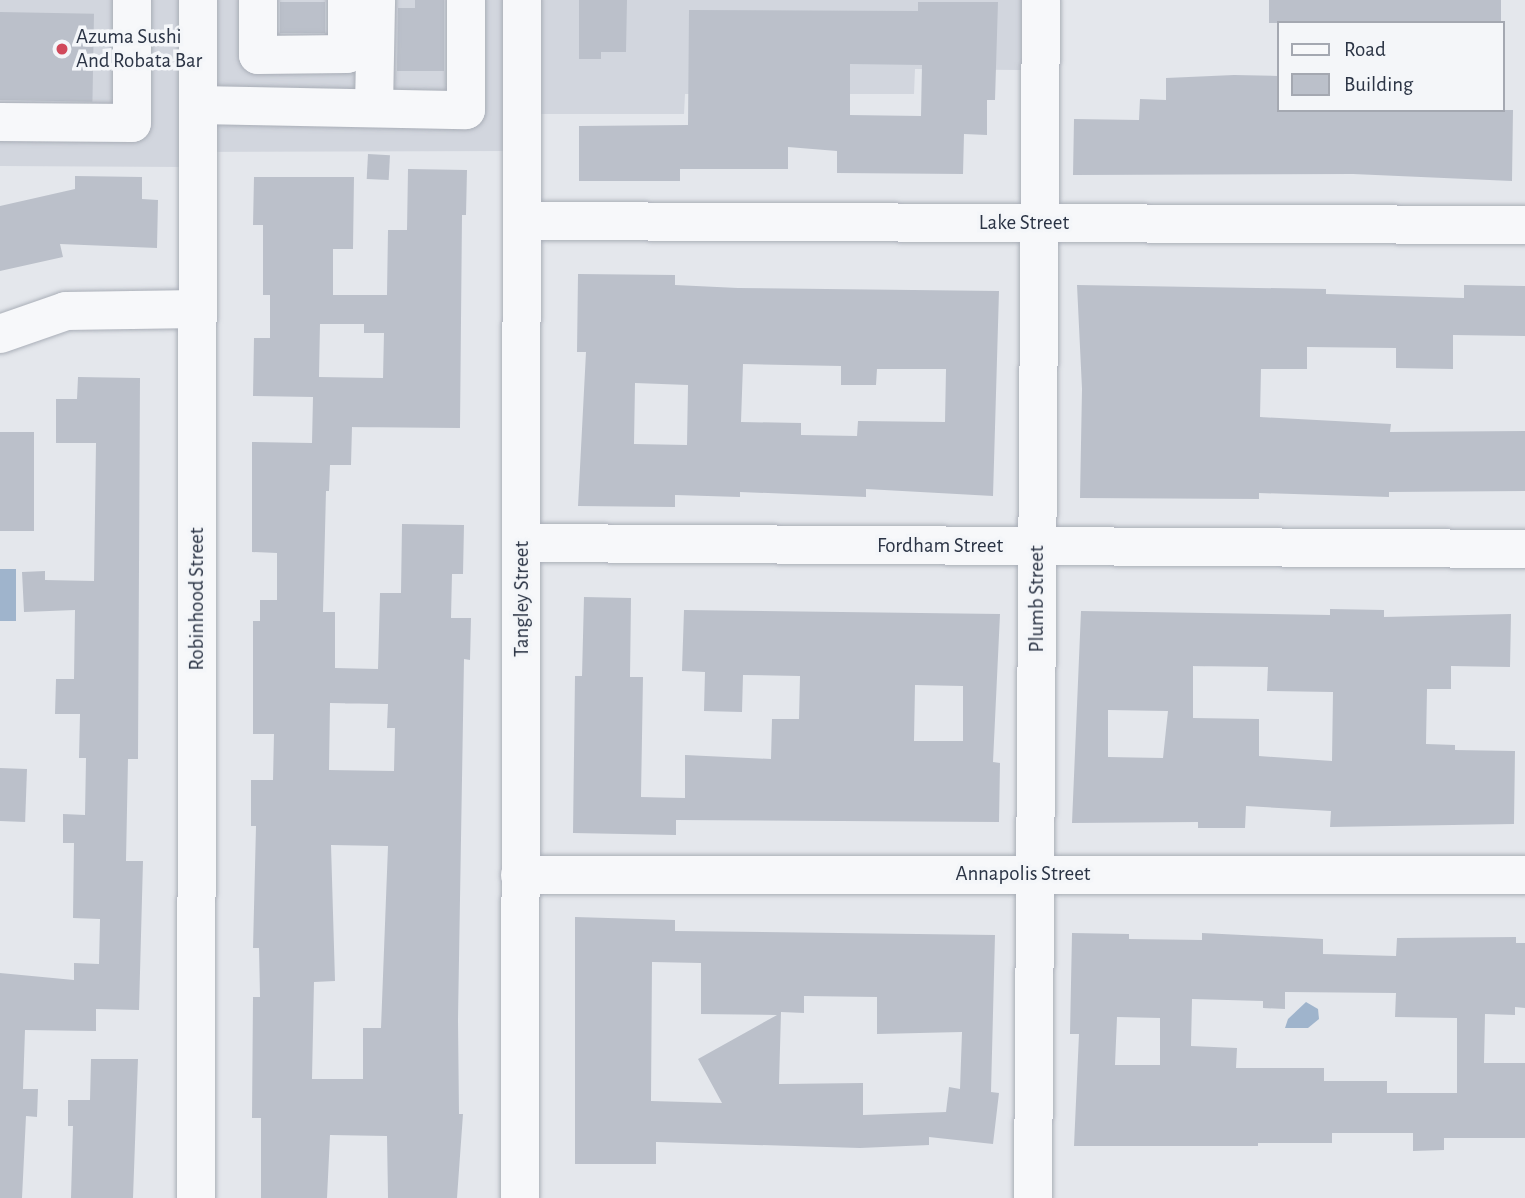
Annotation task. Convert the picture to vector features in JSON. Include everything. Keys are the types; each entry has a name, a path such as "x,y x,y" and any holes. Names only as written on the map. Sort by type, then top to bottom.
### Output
{"street":[{"path":"0,122 132,123 132,0"},
{"name":"Robinhood Street","path":"197,1198 198,0"},
{"path":"258,0 258,55 347,54 347,0"},
{"path":"374,108 376,0"},
{"path":"198,105 466,110 466,0"},
{"name":"Tangley Street","path":"520,1198 522,0"},
{"name":"Plumb Street","path":"1033,1198 1041,0"},
{"name":"Lake Street","path":"523,221 1525,225"},
{"path":"0,334 66,311 198,309"},
{"name":"Fordham Street","path":"522,543 1525,549"},
{"name":"Annapolis Street","path":"520,875 1525,875"},
{"path":"520,1198 546,1198"}],"shaded area":[{"path":"0,0 1024,0 1024,70 915,69 914,94 685,94 684,114 508,114 507,151 183,152 182,167 0,166"}],"water":[{"path":"0,569 16,569 16,621 0,621"},
{"path":"1306,1002 1318,1009 1319,1019 1308,1028 1285,1028 1288,1019"}],"building":[{"path":"415,0 444,0 444,71 397,71 398,8 415,8"},
{"path":"579,0 627,0 626,52 601,52 601,59 579,59"},
{"path":"1269,0 1501,0 1501,21 1269,23"},
{"path":"280,2 325,2 325,33 280,33"},
{"path":"918,2 998,2 995,100 987,100 987,135 964,134 963,174 837,173 837,151 788,147 788,169 680,169 680,181 579,181 579,126 688,125 689,10 918,11","holes":["850,64 922,65 921,116 850,115"]},
{"path":"0,12 94,14 92,102 0,100"},
{"path":"1276,76 1276,112 1513,110 1512,181 1353,174 1073,175 1074,119 1139,120 1140,99 1166,100 1166,78"},
{"path":"368,154 390,155 389,180 367,179"},
{"path":"408,169 467,170 466,215 462,215 460,428 352,427 351,465 330,465 329,491 326,491 323,612 335,612 335,668 378,669 380,593 401,593 402,524 464,525 463,574 452,574 451,618 471,618 470,660 464,659 458,1020 459,1114 463,1114 457,1198 388,1198 387,1136 330,1135 327,1198 261,1198 261,1118 252,1118 253,997 260,997 259,948 253,948 256,826 251,826 251,780 273,780 274,734 253,734 253,621 260,621 260,600 277,600 277,553 252,552 252,442 312,443 313,397 253,396 254,338 270,338 270,295 263,295 263,225 253,225 254,177 354,177 353,249 333,249 333,295 387,295 388,230 407,230","holes":["320,324 364,324 364,333 384,333 383,378 319,377","330,703 388,704 387,728 395,728 394,771 329,770","331,845 388,846 381,1028 363,1028 363,1079 312,1079 314,982 335,981"]},
{"path":"75,176 142,177 142,199 158,200 157,248 60,244 63,257 0,271 0,206 75,189"},
{"path":"578,274 675,275 675,285 738,288 999,291 993,496 866,489 866,497 740,492 740,497 675,495 675,507 578,506 586,352 577,352","holes":["743,364 841,366 841,385 876,385 877,369 946,369 945,422 858,421 857,436 801,435 801,423 741,422","635,383 688,385 687,445 634,444"]},
{"path":"1077,285 1326,289 1326,294 1464,298 1464,285 1525,286 1525,336 1453,335 1453,369 1396,368 1396,348 1307,347 1307,369 1261,369 1260,417 1391,424 1390,432 1525,431 1525,491 1389,492 1389,497 1259,493 1259,499 1080,498 1082,389"},
{"path":"78,377 140,378 138,759 128,759 126,861 143,861 139,1010 96,1009 96,1031 25,1030 23,1089 38,1089 37,1117 26,1116 22,1198 0,1198 0,973 74,980 74,963 99,964 100,919 73,918 74,843 63,843 63,814 85,815 86,758 79,758 80,714 55,714 56,679 74,679 75,610 24,612 22,572 45,571 45,580 94,581 96,443 56,443 56,399 77,399"},
{"path":"0,432 34,432 34,531 0,531"},
{"path":"584,597 631,598 630,677 643,677 641,797 685,798 685,755 771,759 772,719 799,719 800,676 743,675 742,712 704,711 705,672 682,671 684,610 1000,614 993,762 1000,763 999,822 676,820 676,835 573,833 575,676 582,676","holes":["915,685 963,686 963,741 914,741"]},
{"path":"1330,609 1384,610 1384,617 1511,614 1510,667 1451,666 1451,689 1427,689 1426,744 1455,745 1455,750 1515,751 1514,824 1330,827 1331,811 1246,806 1245,828 1198,828 1198,822 1072,823 1081,611 1330,615","holes":["1193,666 1268,667 1267,691 1333,692 1332,761 1259,756 1259,719 1193,718","1108,710 1168,711 1163,758 1108,757"]},
{"path":"0,768 27,769 25,822 0,821"},
{"path":"575,917 675,920 675,931 995,935 991,1092 999,1093 993,1144 929,1137 929,1145 860,1148 656,1142 656,1164 575,1164","holes":["652,962 701,963 701,1014 777,1015 698,1059 722,1103 651,1101","804,996 877,997 877,1034 962,1032 960,1089 949,1087 946,1112 863,1115 863,1083 779,1084 781,1012 804,1013"]},
{"path":"1072,933 1129,934 1129,939 1202,940 1202,933 1323,939 1323,954 1396,956 1397,938 1516,937 1516,943 1525,943 1525,1008 1515,1007 1515,1015 1485,1014 1484,1063 1525,1063 1525,1138 1444,1138 1444,1150 1413,1151 1413,1133 1332,1133 1332,1143 1258,1143 1258,1146 1074,1146 1079,1034 1070,1034","holes":["1285,992 1396,993 1395,1017 1457,1018 1457,1093 1387,1093 1387,1081 1324,1081 1324,1068 1236,1068 1237,1048 1191,1046 1192,999 1263,1001 1263,1008 1285,1009","1117,1017 1160,1018 1160,1065 1115,1065"]},
{"path":"91,1059 138,1059 133,1198 71,1198 73,1126 68,1126 68,1100 90,1100"}],"place":[{"name":"Azuma Sushi And Robata Bar","path":"62,49"}]}
